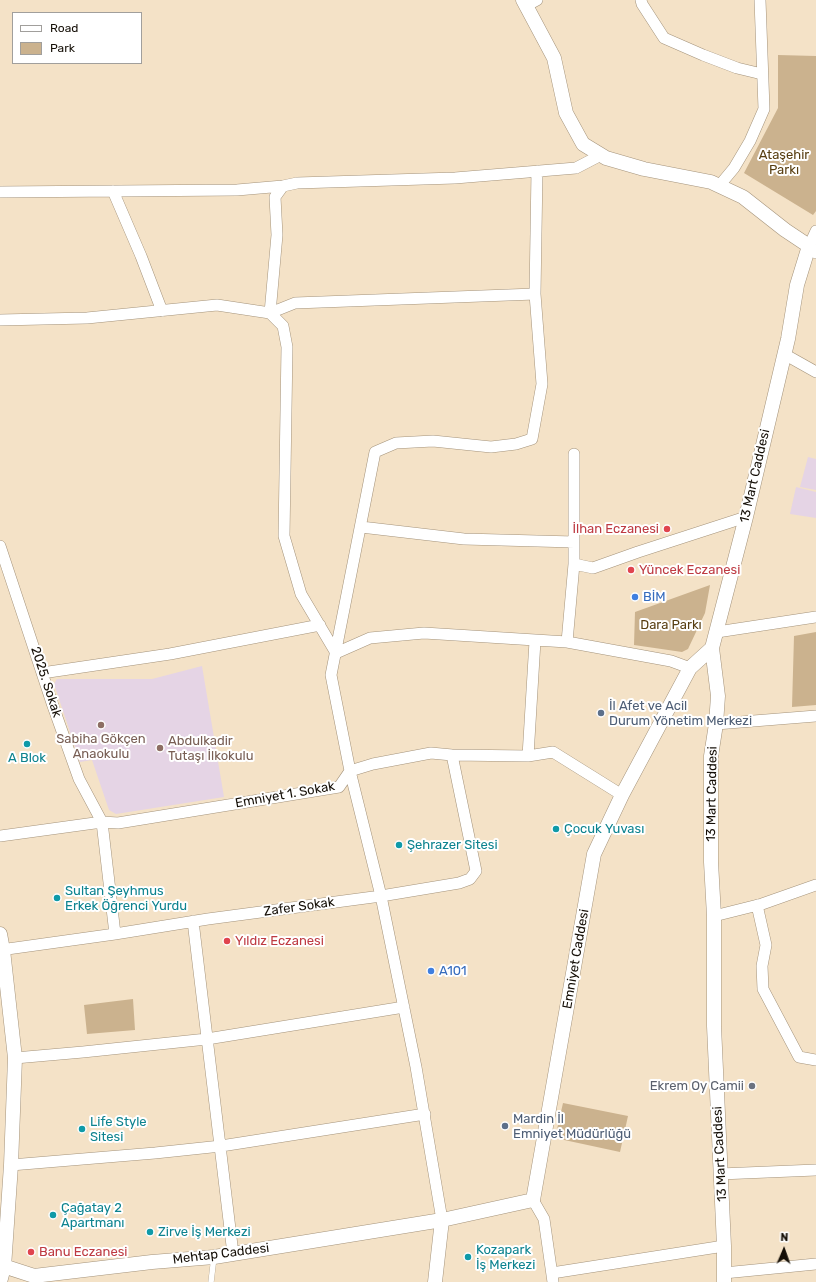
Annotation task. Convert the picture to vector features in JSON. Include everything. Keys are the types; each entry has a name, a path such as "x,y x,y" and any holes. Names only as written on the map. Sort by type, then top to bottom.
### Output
{"street":[{"path":"641,0 642,4 664,38 737,68 762,74"},
{"path":"719,186 734,168 750,141 764,109 760,0"},
{"path":"529,2 554,58 566,112 583,144 606,158 644,169 711,182 743,197 812,249 816,231"},
{"path":"0,192 238,190 283,186 296,183 455,178 576,168 601,155"},
{"path":"435,1282 441,1224 425,1114 381,896 350,771 331,675 375,452 396,443 433,441 491,447 516,444 532,439 542,384 535,294 537,171"},
{"path":"270,313 277,235 276,197 283,186"},
{"path":"113,191 141,256 162,311"},
{"name":"13 Mart Caddesi","path":"724,1277 724,1246 714,1026 714,916 711,862 711,756 716,724 718,696 712,648 746,517 784,354 797,285 812,249"},
{"path":"0,320 87,318 217,305 270,313 295,303 535,294"},
{"path":"270,313 283,326 287,347 284,536 301,594 336,653"},
{"path":"784,354 816,372"},
{"path":"567,642 574,564 574,454"},
{"path":"574,564 593,568 746,517"},
{"path":"360,527 464,539 574,542"},
{"name":"2025. Sokak","path":"0,546 79,779 102,822 115,934"},
{"path":"717,632 816,617"},
{"path":"42,673 170,654 320,625"},
{"path":"336,653 370,638 424,633 567,642 671,661 690,668"},
{"path":"528,756 535,641"},
{"name":"Emniyet Caddesi","path":"533,1200 594,854 622,795 690,668 712,648"},
{"path":"716,724 816,716"},
{"name":"Emniyet 1. Sokak","path":"0,836 102,822 118,823 339,787 350,771 373,764 431,753 452,755 528,756 553,752 622,795"},
{"name":"Zafer Sokak","path":"2,950 193,921 459,884 470,879 476,871 452,755"},
{"path":"714,916 757,906 816,885"},
{"path":"757,906 766,945 762,966 763,989 799,1057 816,1060"},
{"path":"193,921 233,1254"},
{"path":"0,934 15,1058 11,1165 0,1282"},
{"path":"15,1058 207,1039 404,1006"},
{"path":"11,1165 221,1146 425,1114"},
{"path":"720,1174 816,1170"},
{"path":"441,1224 533,1200 544,1219 552,1277 724,1246"},
{"name":"Mehtap Caddesi","path":"2,1266 34,1276 152,1262 214,1257 441,1224"},
{"path":"724,1277 816,1264"}],"lane":[{"path":"211,1282 214,1257"}],"shaded area":[{"path":"808,457 816,459 816,490 800,487"},
{"path":"796,487 816,492 816,518 790,514"},
{"name":"Abdulkadir Tutaşı İlkokulu","path":"202,666 224,797 116,814 109,810 92,760 80,762 54,684 57,679 152,679"}],"green space":[{"name":"Ataşehir Parkı","path":"778,55 816,56 816,211 813,215 744,173 778,108"},
{"name":"Dara Parkı","path":"710,585 705,613 688,649 682,652 634,645 635,612"},
{"path":"816,632 816,705 792,707 794,636"},
{"path":"133,999 135,1030 87,1034 84,1005"},
{"path":"563,1103 628,1116 620,1152 555,1138"}],"place":[{"name":"İlhan Eczanesi","path":"667,529"},
{"name":"Yüncek Eczanesi","path":"631,570"},
{"name":"BİM","path":"635,597"},
{"name":"İl Afet ve Acil Durum Yönetim Merkezi","path":"601,713"},
{"name":"Sabiha Gökçen Anaokulu","path":"101,725"},
{"name":"A Blok","path":"27,744"},
{"name":"Abdulkadir Tutaşı İlkokulu","path":"160,748"},
{"name":"Çocuk Yuvası","path":"556,829"},
{"name":"Şehrazer Sitesi","path":"399,845"},
{"name":"Sultan Şeyhmus Erkek Öğrenci Yurdu","path":"57,898"},
{"name":"Yıldız Eczanesi","path":"227,941"},
{"name":"A101","path":"431,971"},
{"name":"Ekrem Oy Camii","path":"752,1086"},
{"name":"Mardin İl Emniyet Müdürlüğü","path":"505,1126"},
{"name":"Life Style Sitesi","path":"82,1129"},
{"name":"Çağatay 2 Apartmanı","path":"53,1215"},
{"name":"Zirve İş Merkezi","path":"150,1232"},
{"name":"Banu Eczanesi","path":"31,1252"},
{"name":"Kozapark İş Merkezi","path":"468,1257"}]}
